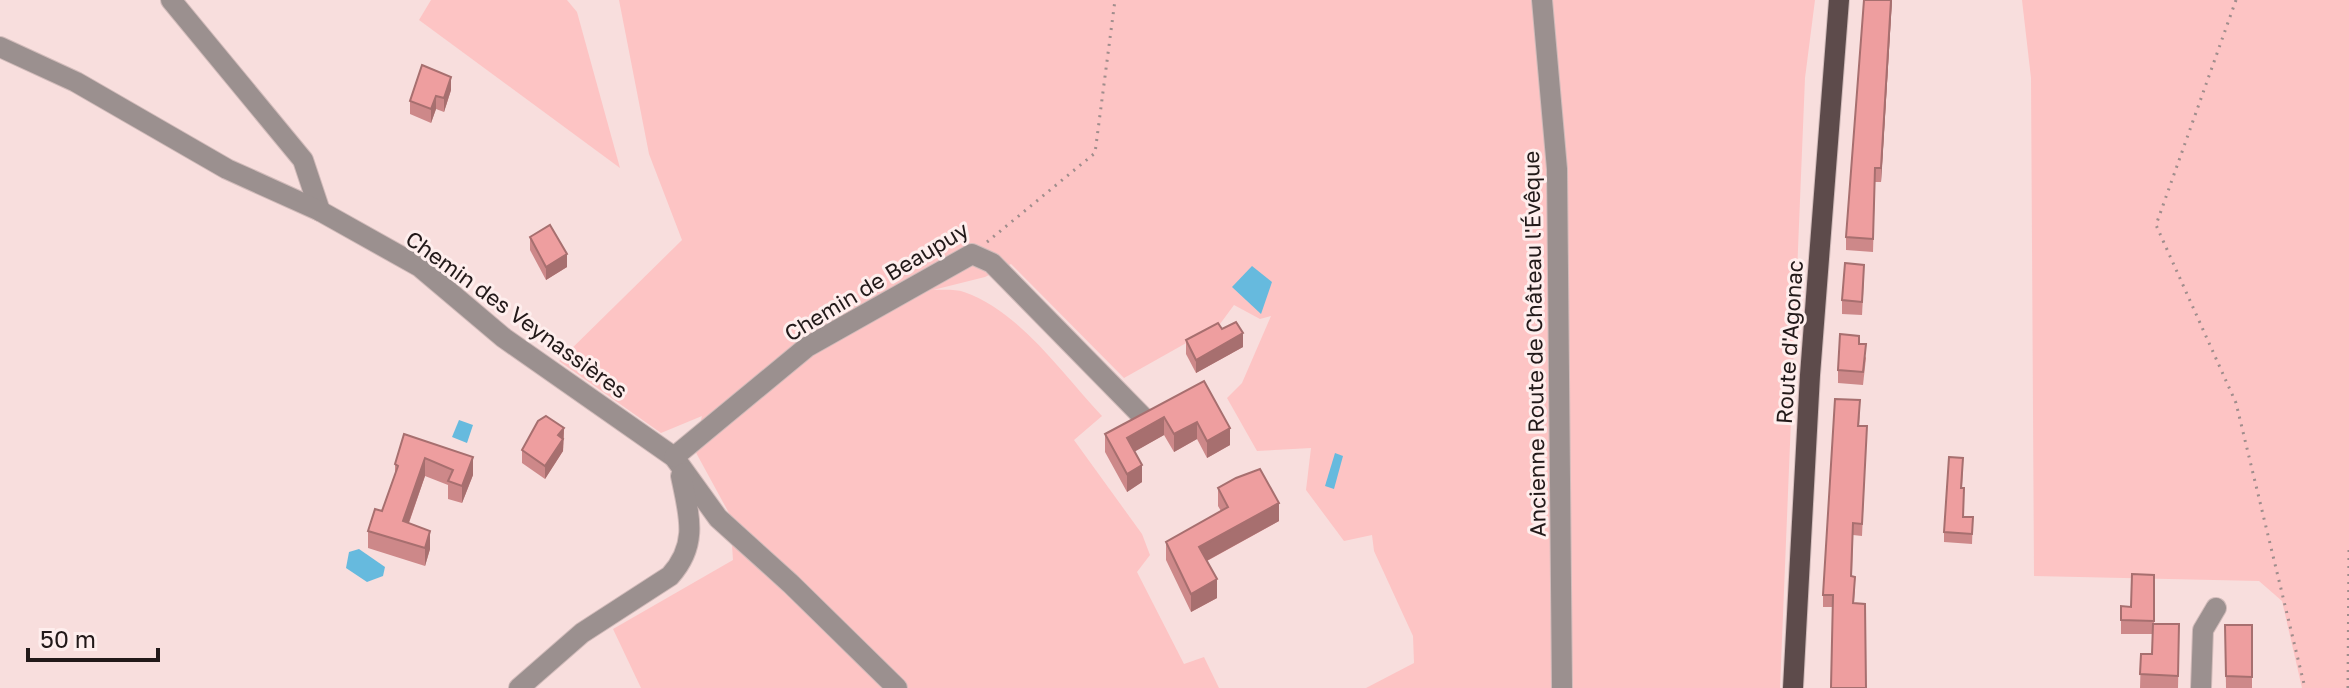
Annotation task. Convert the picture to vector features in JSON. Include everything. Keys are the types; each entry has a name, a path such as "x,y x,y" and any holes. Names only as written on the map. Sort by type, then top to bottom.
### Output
{"main road":[{"name":"Route d'Agonac","path":"1793,688 1811,359 1839,0"}],"street":[{"path":"171,0 303,160 320,211"},
{"name":"Ancienne Route de Château l'Évêque","path":"1542,0 1557,169 1562,688"},
{"name":"Chemin des Veynassières","path":"0,47 76,82 227,169 320,211 420,267 504,338 680,464 718,518 897,688"},
{"path":"972,254 992,263 1144,418"},
{"name":"Chemin de Beaupuy","path":"680,464 807,347 972,254"},
{"path":"519,688 550,657 670,576 681,564 689,548 690,525 680,464"},
{"path":"2201,688 2203,630 2216,608"}],"path":[{"name":"Chemin de Beaupuy","path":"972,254 1095,153 1115,0"},
{"path":"2236,0 2156,225 2236,403 2305,688"},
{"path":"2348,688 2349,547"}],"shaded area":[{"path":"431,0 567,0 577,12 620,168 419,20"},
{"path":"619,0 1815,0 1805,78 1780,688 1366,688 1414,663 1413,636 1374,551 1372,535 1344,541 1306,490 1311,448 1257,451 1227,398 1242,383 1271,316 1260,319 1234,305 1220,324 1124,378 1011,264 985,277 933,290 964,292 1004,314 1039,346 1102,416 1074,440 1142,534 1150,555 1137,572 1184,664 1204,657 1219,688 641,688 613,629 733,560 730,515 694,449 702,416 661,433 559,361 682,240 649,154"},
{"path":"2022,0 2349,0 2349,688 2302,688 2282,601 2259,581 2034,576 2031,78"}],"water":[{"path":"1252,266 1272,282 1261,314 1232,287"},
{"path":"459,420 473,425 467,443 452,437"},
{"path":"1335,453 1343,456 1334,489 1325,486"},
{"path":"359,549 385,567 383,576 367,582 346,568 349,552"}],"building":[{"path":"1864,0 1891,0 1881,168 1875,168 1873,239 1846,237"},
{"path":"422,65 451,77 444,98 436,96 431,109 410,101"},
{"path":"550,225 567,254 546,267 530,237"},
{"path":"1845,263 1864,265 1862,302 1842,300"},
{"path":"1236,322 1243,333 1196,360 1186,340 1218,323 1222,329"},
{"path":"1840,334 1859,336 1859,344 1866,344 1863,372 1838,370"},
{"path":"1204,381 1230,428 1207,441 1197,422 1174,434 1164,417 1127,438 1142,465 1127,474 1105,434"},
{"path":"1835,399 1860,400 1858,426 1867,426 1862,524 1853,523 1851,576 1855,577 1853,603 1865,604 1866,688 1831,688 1833,595 1823,595"},
{"path":"546,416 564,428 558,435 563,439 545,466 522,450 538,421"},
{"path":"404,434 473,457 462,486 448,481 453,470 425,458 403,521 430,531 425,548 368,531 375,509 382,511 398,466 395,464"},
{"path":"1949,457 1963,458 1963,517 1973,517 1972,534 1944,532"},
{"path":"1260,469 1279,503 1199,547 1217,579 1191,594 1166,542 1228,507 1218,488"},
{"path":"2132,574 2154,575 2154,621 2121,620 2121,606 2131,607"},
{"path":"2153,624 2179,624 2178,676 2140,674 2141,654 2152,654"},
{"path":"2225,625 2252,625 2252,677 2226,676"}]}
